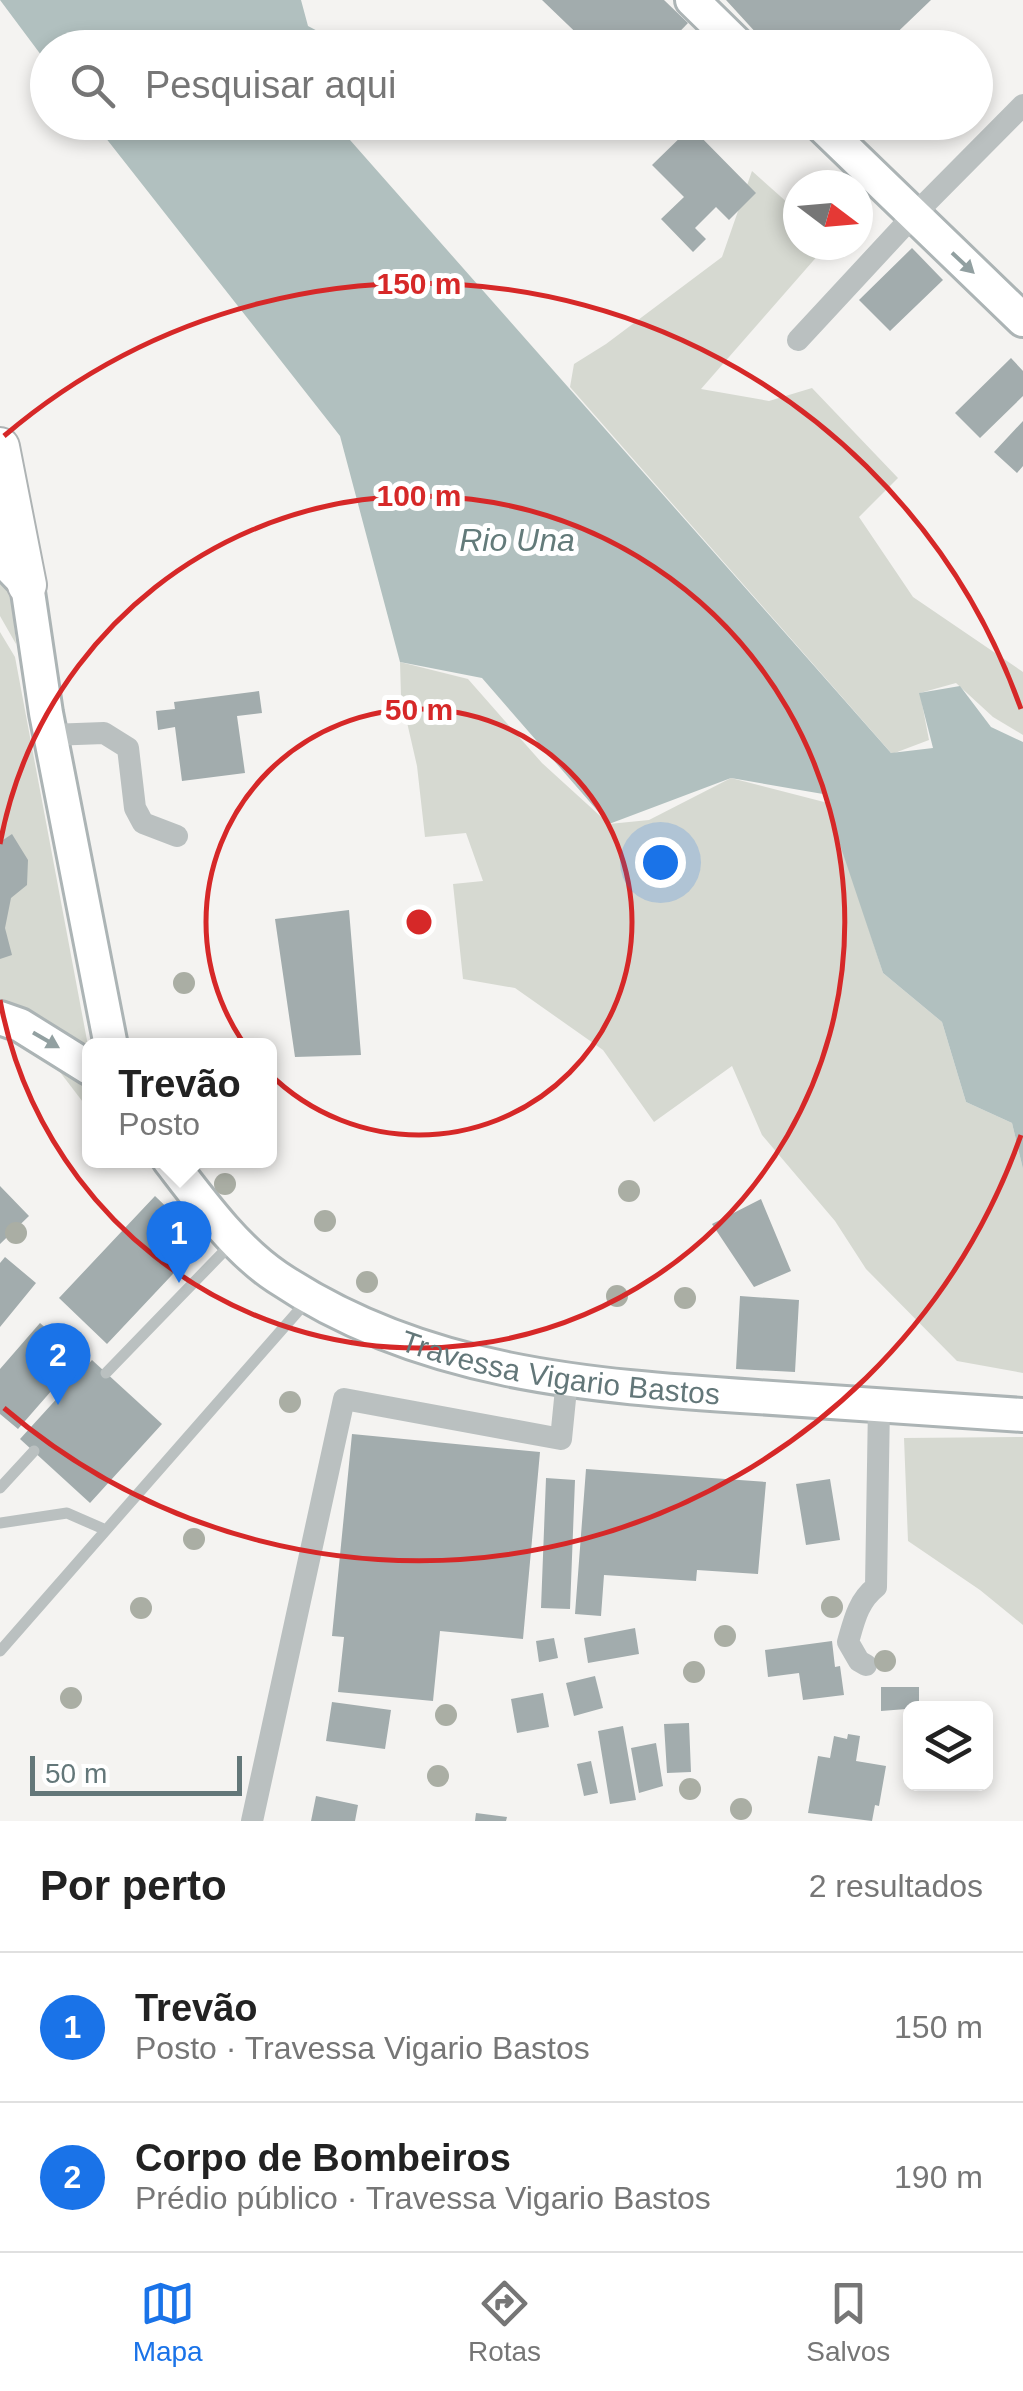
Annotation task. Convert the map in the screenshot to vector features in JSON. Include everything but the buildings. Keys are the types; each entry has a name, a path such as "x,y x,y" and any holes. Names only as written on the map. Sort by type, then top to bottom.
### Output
{"highway":[{"path":"0,447 27,585"}],"main road":[{"path":"692,0 723,30"},
{"path":"836,140 1023,320"},
{"path":"0,558 27,585 50,735 109,1038"},
{"path":"0,1018 33,1032 82,1064"},
{"name":"Travessa Vigario Bastos","path":"176,1168 236,1240 274,1276 362,1325 475,1364 678,1392 1023,1415"}],"street":[{"path":"993,135 1023,105"},
{"path":"798,340 988,140"},
{"path":"50,735 104,732 128,748 134,808 144,823 177,836"},
{"path":"252,1821 344,1399 561,1439 566,1379"},
{"path":"866,1664 859,1661 848,1642 856,1613 866,1595 876,1587 879,1406"}],"lane":[{"path":"106,1373 236,1240"},
{"path":"0,1651 311,1297"},
{"path":"0,1488 34,1451"},
{"path":"0,1523 66,1514 106,1530"}],"shaded area":[{"path":"752,171 783,199 783,260 814,260 701,389 769,401 812,388 898,478 859,517 913,597 1023,672 1023,735 993,717 956,683 920,693 929,740 892,754 570,387 574,364 722,257"},
{"path":"0,517 8,554 16,644 0,616"},
{"path":"0,632 15,657 87,1038 82,1038 82,1101 50,1059 0,1029"},
{"path":"400,662 468,679 542,763 609,824 649,820 731,778 828,803 883,973 942,1022 966,1102 1012,1123 1023,1169 1023,1373 957,1361 866,1269 835,1221 762,1135 732,1066 654,1122 603,1050 515,988 463,979 453,884 483,881 466,833 425,837 417,766 401,696"},
{"path":"1023,1437 1023,1625 908,1541 904,1438"}],"water":[{"path":"0,0 301,0 308,26 316,30 30,30 30,40"},
{"name":"Rio Una","path":"107,140 350,140 891,753 933,748 919,693 960,686 991,727 1023,742 1023,1169 1012,1123 966,1102 942,1022 883,973 823,794 731,778 609,824 482,678 400,662 340,436"}],"place":[{"name":"Trevão","path":"179,1283"},
{"name":"Corpo de Bombeiros","path":"58,1405"}]}
